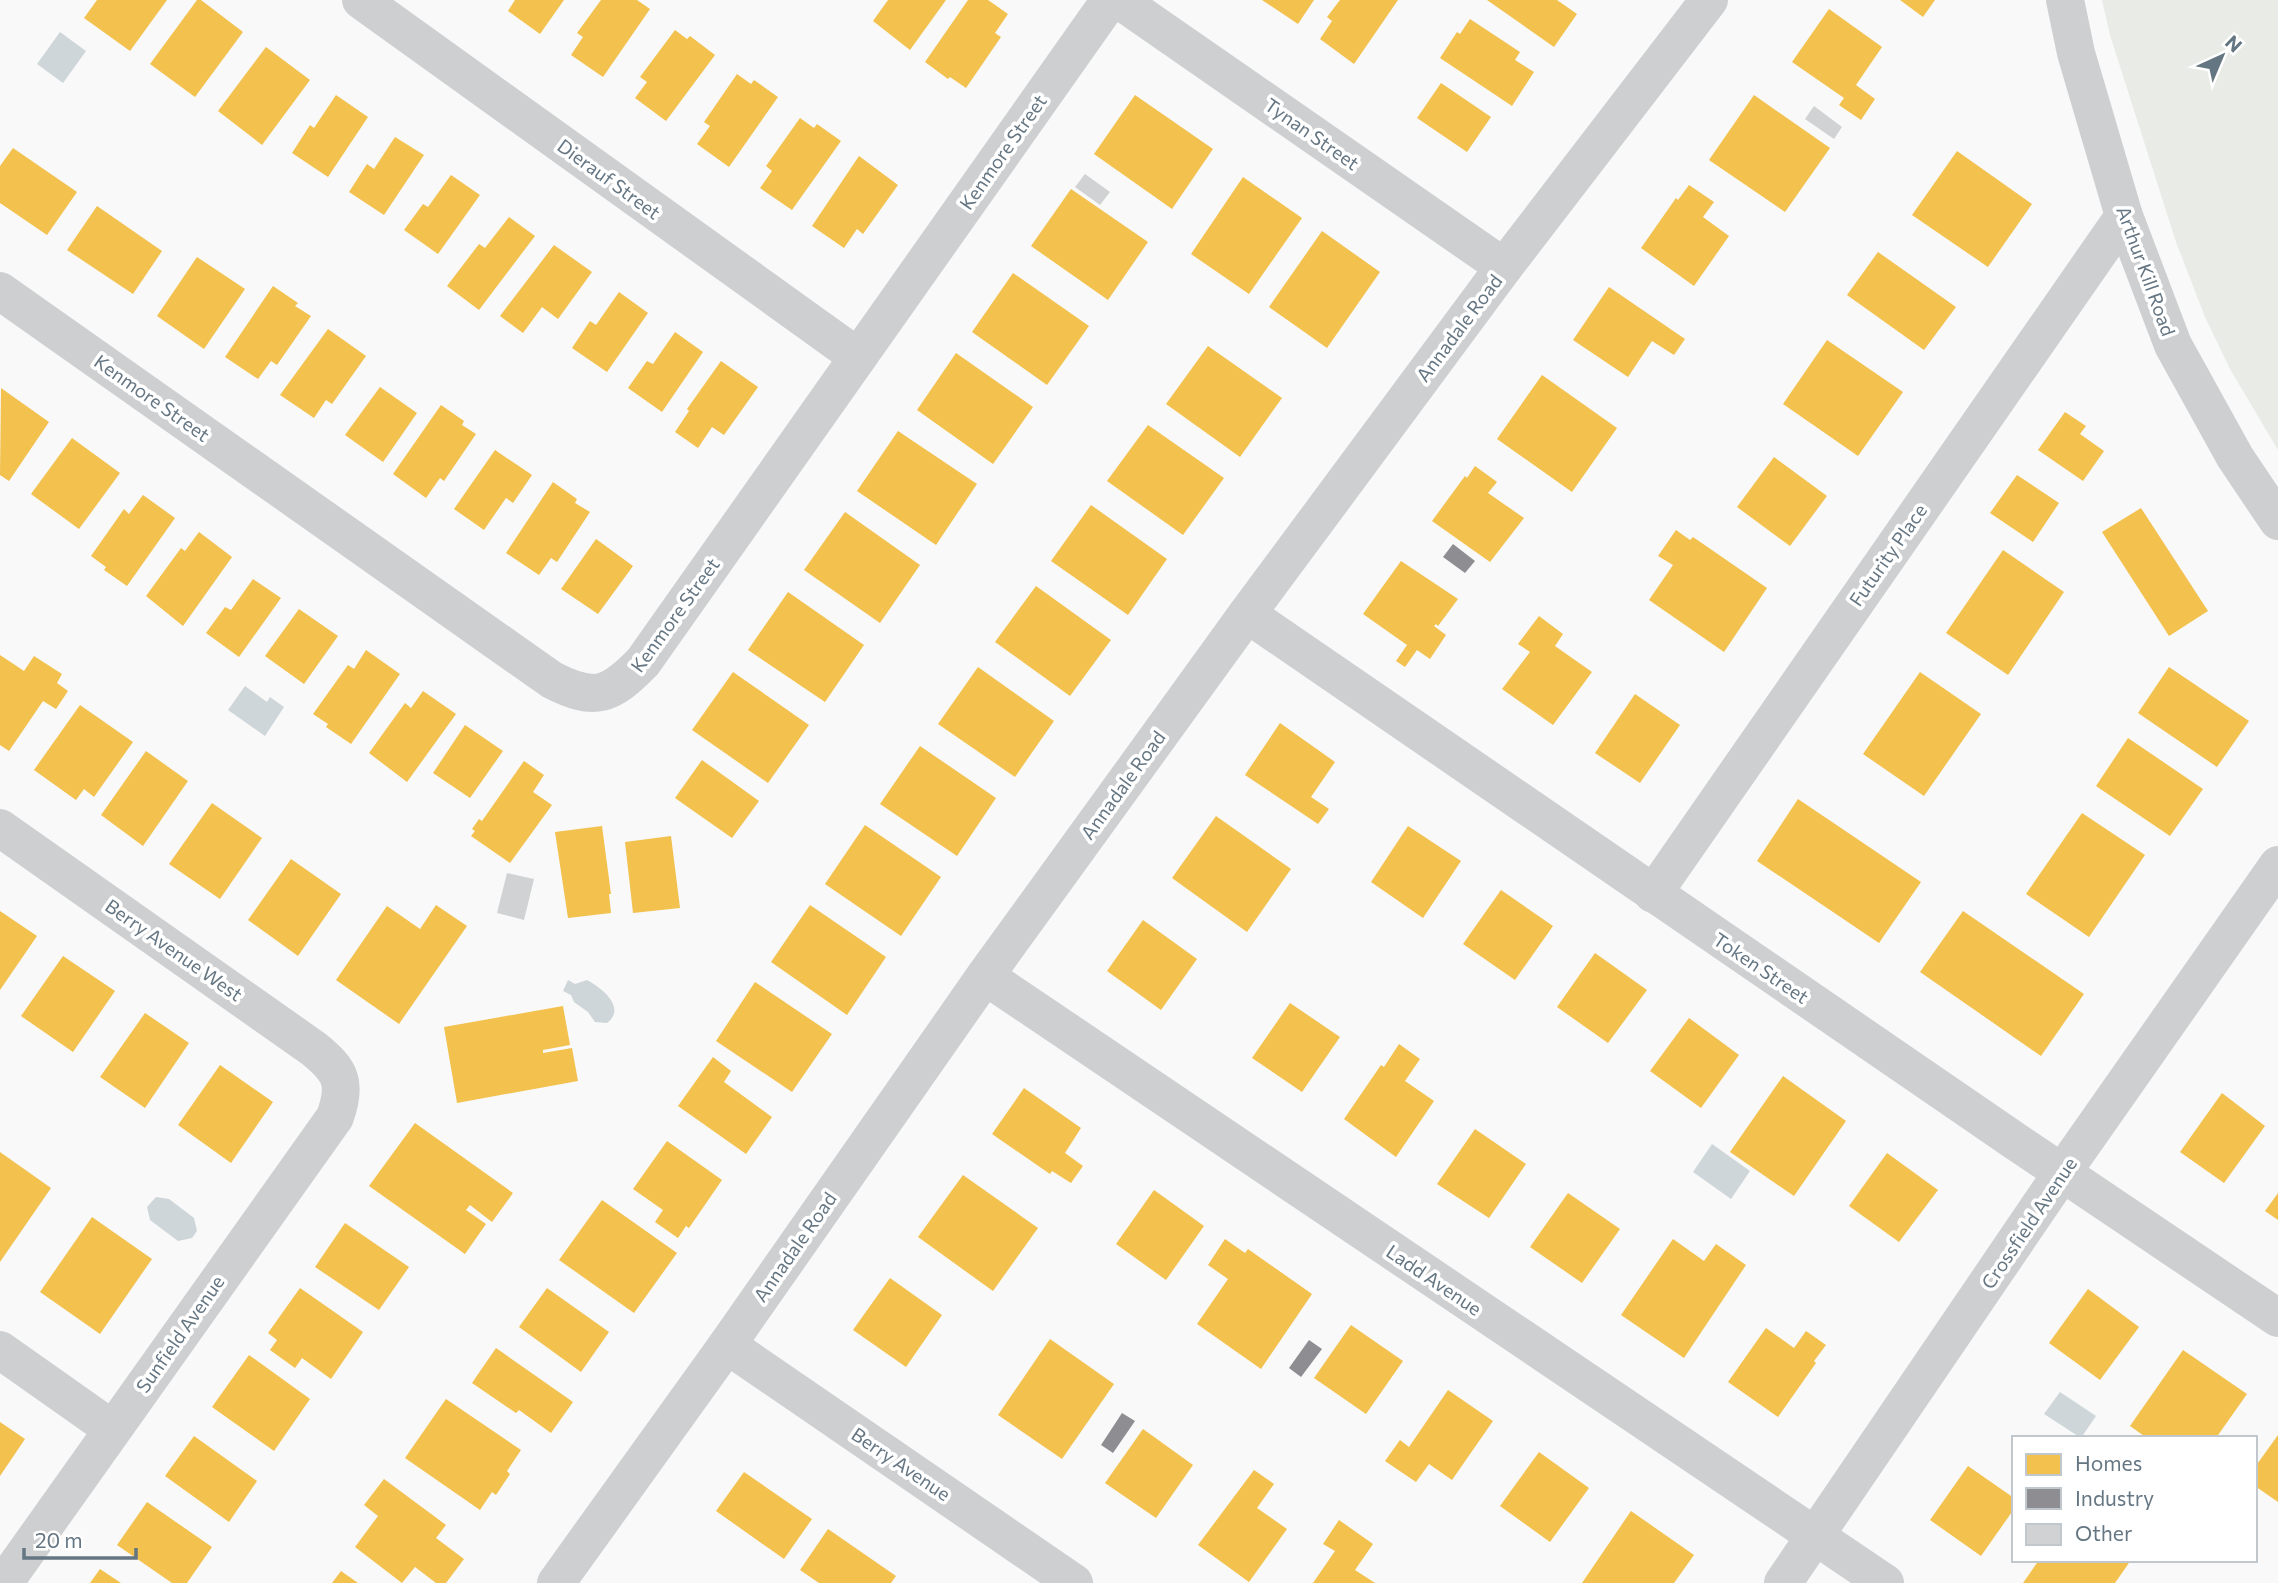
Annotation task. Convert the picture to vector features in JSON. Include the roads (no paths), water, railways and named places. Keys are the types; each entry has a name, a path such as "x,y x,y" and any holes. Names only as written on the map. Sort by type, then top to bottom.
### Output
{"street":[{"name":"Dierauf Street","path":"360,0 858,358"},
{"name":"Kenmore Street","path":"0,291 541,672 576,692 600,694 623,683 643,662 1110,0"},
{"name":"Tynan Street","path":"1119,0 1504,267"},
{"name":"Annadale Road","path":"556,1583 727,1345 985,976 1247,614 1504,267 1709,0"},
{"name":"Arthur Kill Road","path":"2065,0 2076,53 2124,216 2173,345 2235,457 2278,521"},
{"name":"Futurity Place","path":"1653,894 2124,216"},
{"name":"Token Street","path":"1247,614 1653,894 2278,1318"},
{"name":"Berry Avenue West","path":"0,828 314,1049 331,1063 340,1080"},
{"name":"Crossfield Avenue","path":"1783,1583 2062,1173 2278,865"},
{"name":"Ladd Avenue","path":"985,976 1885,1583"},
{"name":"Sunfield Avenue","path":"4,1583 335,1117 341,1098 340,1080"},
{"name":"Berry Avenue","path":"727,1345 1074,1583"},
{"path":"0,1350 112,1429"}]}
